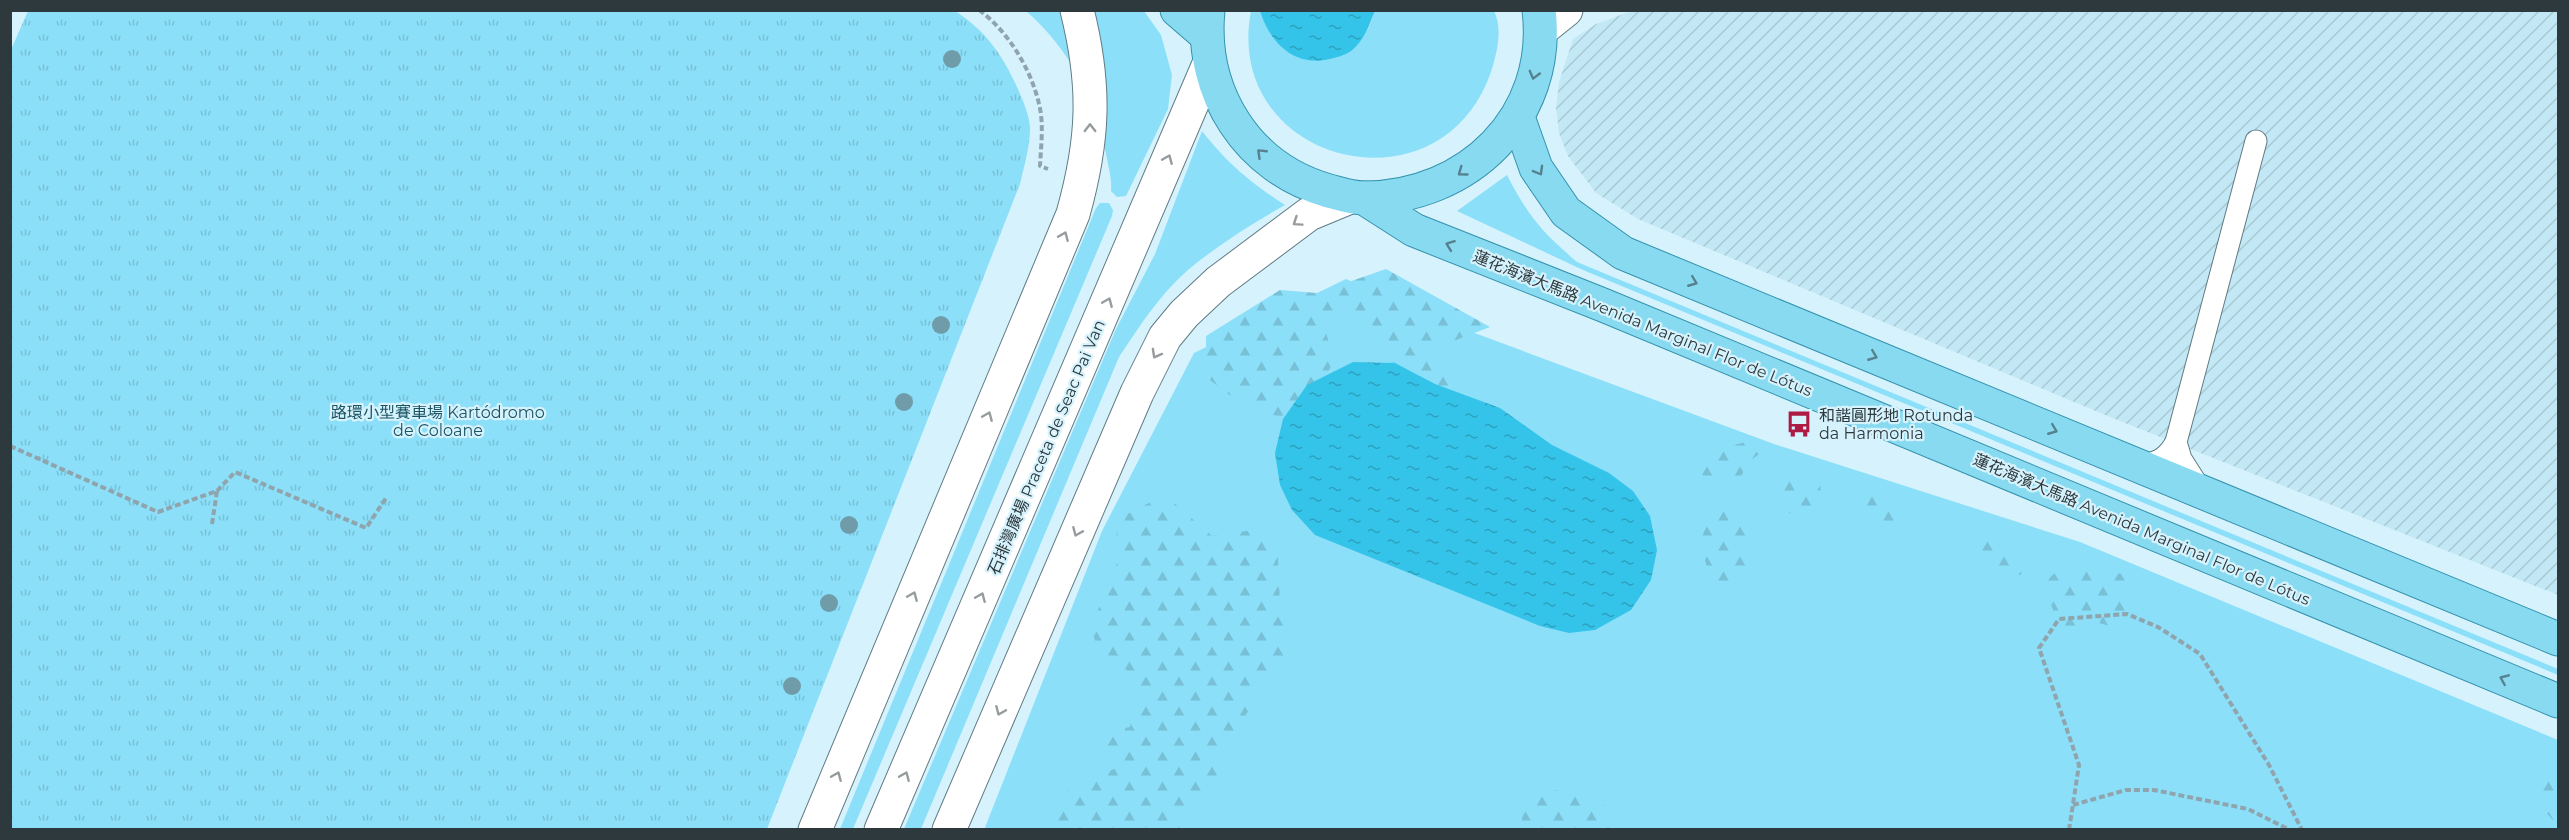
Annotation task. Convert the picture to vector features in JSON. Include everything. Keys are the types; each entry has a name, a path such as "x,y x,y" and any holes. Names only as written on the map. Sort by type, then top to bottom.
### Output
{"main road":[{"path":"1177,10 1208,37 1222,103 1244,137 1274,165 1310,186 1357,198 1410,195 1452,179 1490,152 1518,117 1536,75 1548,17"},
{"path":"1518,117 1536,168 1566,212 1623,253 2559,639"},
{"name":"蓮花海濱大馬路 Avenida Marginal Flor de Lótus","path":"1357,198 1414,230 1603,304 2559,701"}],"street":[{"path":"814,830 1073,214 1089,142 1090,72 1077,10"},
{"name":"石排灣廣場 Praceta de Seac Pai Van","path":"881,830 1208,37"},
{"path":"949,830 1137,393 1165,337 1184,314 1242,262 1310,214 1357,198"}],"lane":[{"path":"2138,465 2154,464 2165,459 2176,442 2256,141"},
{"path":"2176,442 2181,459 2202,492"}],"path":[{"path":"979,10 990,18 1010,41 1027,73 1040,105 1042,141 1040,166 1081,185"},
{"path":"10,446 158,512 217,491 235,472 366,528 386,498"},
{"path":"212,524 217,491"},
{"path":"2069,830 2079,765 2039,648 2059,619 2127,614 2158,627 2200,654 2269,765 2302,830"},
{"path":"2073,805 2126,790 2154,790 2248,809 2289,830"}],"shaded area":[{"path":"1634,10 2558,11 2558,595 2105,415 1638,219 1596,193 1568,156 1559,133 1556,108 1559,82 1573,39 1596,24"}],"green space":[{"name":"路環小型賽車場 Kartódromo de Coloane","path":"954,10 985,35 1006,65 1018,89 1030,124 1025,163 1020,184 767,829 11,829 10,52 28,11"},
{"path":"1026,11 1144,11 1161,35 1172,75 1168,109 1126,196 1117,197 1111,191 1102,138 1089,97 1079,78 1056,42"},
{"path":"1251,11 1260,11 1269,31 1368,29 1375,11 1494,11 1498,25 1498,41 1491,72 1465,118 1428,146 1385,157 1341,154 1301,136 1269,105 1251,63"},
{"path":"1202,131 1221,154 1241,172 1285,205 1235,235 1178,279 1159,300 1119,357 921,829 904,829 1116,329 1155,254"},
{"path":"1507,175 1537,223 1577,262 2558,669 2558,675 1583,270 1457,211"},
{"path":"1100,203 1109,203 1113,210 1112,216 853,829 840,829 1096,208"},
{"path":"1386,269 1490,327 1430,350 1458,380 1427,402 1394,378 1388,337 1353,311 1322,319 1334,360 1317,395 1283,419 1235,399 1206,377 1206,336 1280,290 1317,293"},
{"path":"1346,279 1442,321 1774,444 2080,542 2558,740 2558,829 984,830 1102,531 1194,353"},
{"path":"1759,439 1762,452 1751,460 1741,476 1716,481 1697,473 1701,458 1717,449"},
{"path":"1793,476 1820,482 1821,496 1813,510 1789,513 1770,492 1774,477"},
{"path":"1864,490 1898,502 1900,519 1892,533 1883,541 1872,521 1858,504 1855,494"},
{"path":"1165,495 1212,536 1253,530 1278,557 1280,606 1291,652 1266,680 1231,741 1208,796 1179,829 1051,829 1062,793 1118,767 1093,733 1130,727 1138,691 1126,669 1104,681 1091,623 1106,594 1119,557 1115,520"},
{"path":"1725,505 1738,510 1752,531 1747,540 1753,554 1753,571 1731,592 1712,589 1701,543 1707,518"},
{"path":"1978,534 2010,548 2031,564 2020,575 1999,575 1975,552"},
{"path":"2087,567 2122,574 2130,587 2122,629 2091,621 2066,640 2042,584 2055,573"},
{"path":"2552,770 2558,771 2558,826 2544,810 2535,779"},
{"path":"1543,789 1597,795 1615,822 1614,829 1521,829 1523,809"}],"water":[{"path":"1260,10 1375,11 1363,38 1356,47 1335,58 1313,61 1302,59 1283,48 1269,32"},
{"path":"1353,362 1395,363 1435,384 1500,408 1552,445 1609,473 1633,491 1650,516 1657,550 1651,580 1631,610 1595,630 1569,633 1540,626 1315,535 1292,510 1280,485 1275,453 1283,419 1307,385"}],"place":[{"name":"和諧圓形地 Rotunda da Harmonia","path":"1799,424"}]}
